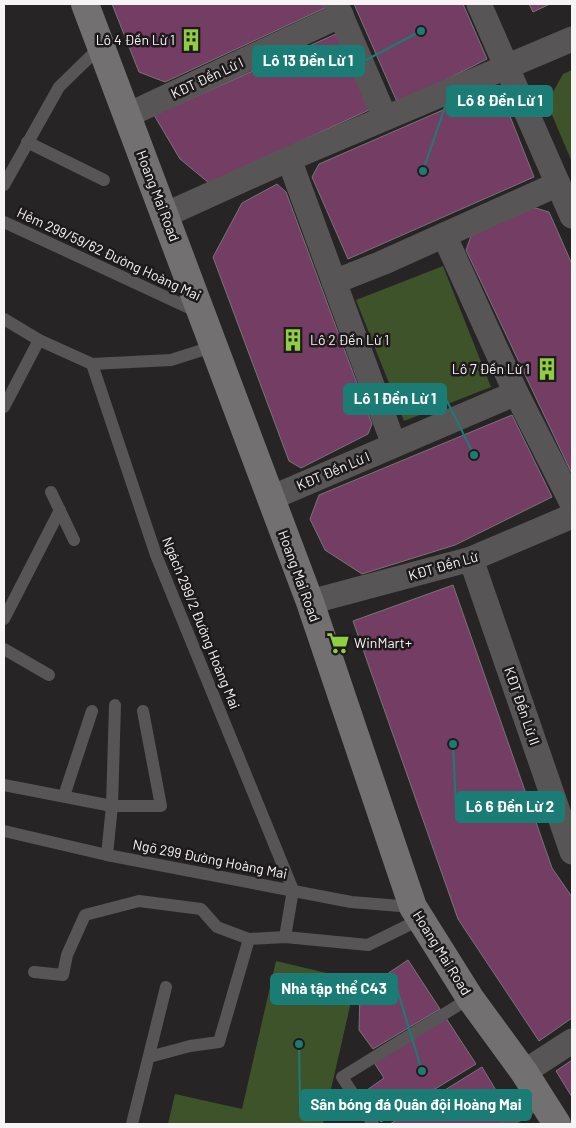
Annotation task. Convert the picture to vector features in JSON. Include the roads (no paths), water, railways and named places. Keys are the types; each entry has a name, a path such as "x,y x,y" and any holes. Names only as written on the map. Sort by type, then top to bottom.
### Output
{"street":[{"name":"Hoang Mai Road","path":"85,4 166,215 310,602 417,913 470,998 524,1072 557,1124"},
{"path":"479,4 508,66 572,216"},
{"name":"KĐT Đền Lừ I","path":"128,115 339,10 385,118"},
{"path":"166,215 289,159 572,39"},
{"path":"289,159 394,445"},
{"path":"334,282 558,184"},
{"path":"444,235 516,392 572,503"},
{"name":"KĐT Đền Lừ I","path":"271,498 516,392"},
{"name":"KĐT Đền Lừ","path":"310,602 471,559 572,516"},
{"name":"KĐT Đền Lừ II","path":"471,559 572,852"},
{"path":"524,1072 572,1041"}],"lane":[{"path":"4,185 59,87 101,46"},
{"path":"27,142 104,180"},
{"name":"Hẻm 299/59/62 Đường Hoàng Mai","path":"4,222 202,314"},
{"path":"4,319 39,340 92,364 171,360 215,346"},
{"path":"4,407 39,340"},
{"name":"Ngách 299/2 Đường Hoàng Mai","path":"92,364 156,555 293,890"},
{"path":"51,492 74,540"},
{"path":"4,620 60,510"},
{"path":"4,649 49,675"},
{"path":"106,855 112,806 115,704"},
{"path":"64,796 92,711"},
{"path":"4,785 112,806 162,806 143,711"},
{"name":"Ngõ 299 Đường Hoàng Mai","path":"4,831 106,855 417,913"},
{"path":"285,937 293,890"},
{"path":"34,972 63,975 68,956 85,915 139,901 201,909 217,927 249,939 285,937 368,945 417,913"},
{"path":"149,1057 190,1046 220,1042 249,939"},
{"path":"132,1124 166,987"},
{"path":"373,1124 342,1077 470,998"},
{"path":"505,1124 542,1102"}],"place":[{"name":"Lô 13 Đền Lừ 1","path":"421,31"},
{"name":"Lô 4 Đền Lừ 1","path":"191,40"},
{"name":"Lô 8 Đền Lừ 1","path":"423,171"},
{"name":"Lô 2 Đền Lừ 1","path":"293,340"},
{"name":"Lô 7 Đền Lừ 1","path":"547,369"},
{"name":"Lô 1 Đền Lừ 1","path":"474,455"},
{"name":"WinMart+","path":"338,643"},
{"name":"Lô 6 Đền Lừ 2","path":"453,744"},
{"name":"Sân bóng đá Quân đội Hoàng Mai","path":"299,1044"},
{"name":"Nhà tập thể C43","path":"422,1071"}]}
